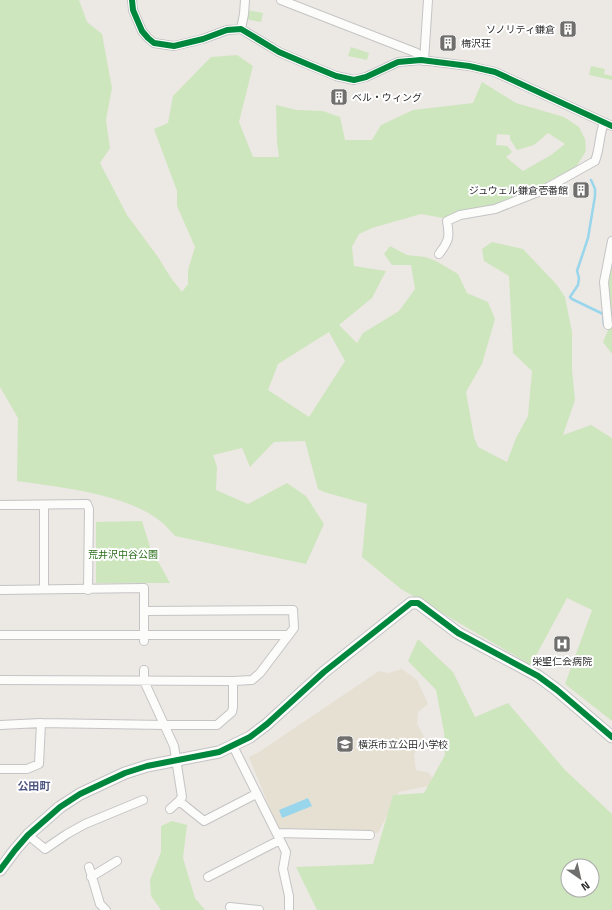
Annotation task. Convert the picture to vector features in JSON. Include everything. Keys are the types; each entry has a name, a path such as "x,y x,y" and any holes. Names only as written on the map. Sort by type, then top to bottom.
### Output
{"street":[{"path":"132,0 133,10 142,31 154,43 174,46 203,39 227,30 241,30 279,52 336,76 354,80 366,78 398,62 423,61 469,66 495,72 612,126"},
{"path":"241,30 245,0"},
{"path":"281,0 417,53 423,61"},
{"path":"423,61 428,0"},
{"path":"439,254 449,239 447,221 460,216 495,209 536,192 595,161 598,154 601,131 604,123"},
{"path":"608,324 604,282 612,241"},
{"path":"0,505 87,504 89,509 88,590"},
{"path":"44,505 44,590"},
{"path":"0,590 88,590 144,588 144,638"},
{"path":"0,870 28,836 60,807 80,794 125,773 147,766 219,752 250,737 267,724 324,672 411,603 418,603 458,633 538,676 612,736"},
{"path":"0,680 252,680 260,673 294,628 293,610 145,611"},
{"path":"0,635 144,638 288,635"},
{"path":"144,670 144,681 174,746 182,797 170,809"},
{"path":"0,724 164,726 217,725 232,712 233,681"},
{"path":"0,770 27,769 39,764 41,724"},
{"path":"233,746 286,852 283,869 290,896 289,910"},
{"path":"179,800 204,821 256,794"},
{"path":"28,836 45,849 85,824 143,800"},
{"path":"208,877 279,837 370,835"},
{"path":"91,877 117,861"},
{"path":"89,867 100,904 106,910"},
{"path":"230,907 259,910"}],"shaded area":[{"name":"横浜市立公田小学校","path":"402,669 417,680 428,704 418,712 417,724 424,736 414,755 416,770 429,773 434,781 428,786 399,792 378,833 279,831 249,757 259,752 379,671 388,673"}],"green space":[{"path":"0,0 79,0 87,22 102,34 112,88 106,120 110,148 100,163 127,215 182,292 188,284 188,270 195,247 177,206 177,191 154,129 168,123 173,96 211,57 237,55 253,66 239,122 253,157 279,157 276,105 297,110 323,111 340,117 345,140 372,140 381,125 413,110 473,103 482,82 516,103 564,117 579,127 585,139 586,151 576,167 514,199 493,206 443,218 421,214 372,228 359,234 352,247 354,266 386,271 372,298 339,325 357,343 363,333 399,311 415,289 411,265 392,265 384,254 390,246 407,255 425,257 436,261 458,274 467,293 488,302 495,319 482,364 466,392 474,437 478,447 507,462 516,438 528,416 532,371 513,353 509,276 484,261 482,249 492,242 523,249 557,285 565,297 572,332 572,370 575,400 563,435 591,425 612,438 612,721 565,684 592,610 567,598 531,665 401,589 362,557 367,504 318,489 305,441 274,442 250,467 242,448 213,455 217,467 216,490 248,504 287,483 306,496 324,524 306,564 175,536 166,526 146,512 130,504 111,498 72,489 17,481 18,418 0,387","holes":["548,133 565,144 551,155 523,171 506,157 512,152 507,146 496,145 497,134 510,135 510,139 517,150 534,145","329,332 345,361 309,417 268,390 278,364"]},
{"path":"247,10 263,13 261,22 245,19"},
{"path":"351,47 369,53 367,60 348,56"},
{"path":"591,66 605,69 604,74 612,76 612,80 589,75"},
{"path":"612,263 612,354 603,342 611,323 608,281"},
{"name":"荒井沢中谷公園","path":"142,521 150,547 170,583 96,583 96,522"},
{"path":"418,639 453,672 475,717 508,703 565,770 612,814 612,910 317,910 296,867 373,864 393,795 424,793 445,755 444,732 436,690 408,661"},
{"path":"172,821 187,825 183,858 195,898 205,910 161,910 151,896 150,880 161,852 161,826"}],"water":[{"path":"308,798 312,806 282,818 279,810"}],"waterway":[{"path":"591,180 595,189 595,196 588,238 577,271 579,278 578,285 570,297 603,314 604,325"}],"cycle path":[{"path":"132,0 133,10 142,31 154,43 174,46 203,39 227,30 241,29 279,52 336,76 354,80 366,77 398,62 421,60 469,66 495,72 612,126"},
{"path":"0,870 28,835 60,807 80,794 125,773 147,766 219,752 250,737 267,724 324,672 411,603 418,603 458,633 538,676 557,690 612,737"}],"place":[{"name":"ソノリティ鎌倉","path":"568,29"},
{"name":"梅沢荘","path":"448,43"},
{"name":"ベル・ウィング","path":"339,97"},
{"name":"ジュウェル鎌倉壱番館","path":"581,190"},
{"name":"栄聖仁会病院","path":"562,644"},
{"name":"横浜市立公田小学校","path":"345,744"}],"district":[{"name":"公田町","path":"34,786"}]}
